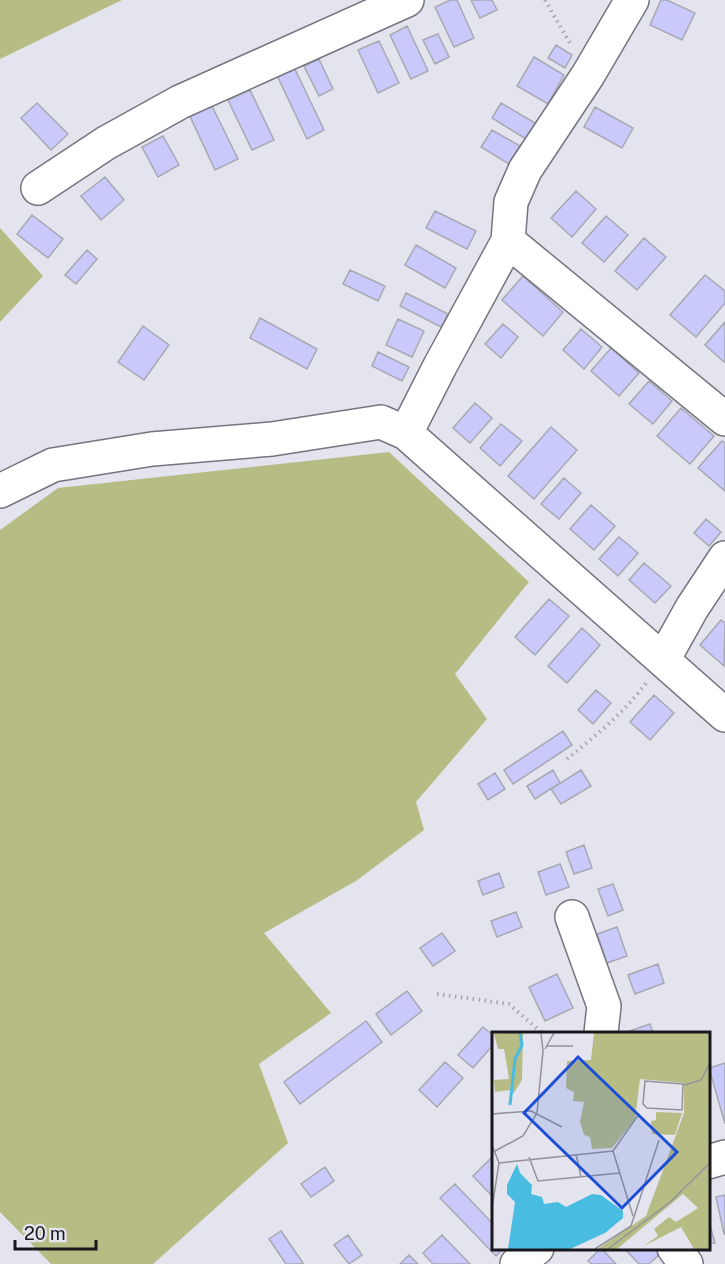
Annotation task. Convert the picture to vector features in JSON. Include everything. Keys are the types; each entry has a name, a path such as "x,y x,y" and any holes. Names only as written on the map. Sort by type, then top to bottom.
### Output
{"street":[{"path":"38,188 106,143 180,102 407,0"},
{"path":"406,433 508,241 511,202 525,170 588,75 632,0"},
{"path":"508,241 725,419"},
{"path":"0,491 53,465 152,449 272,439 381,422 406,433 725,715"},
{"path":"663,660 692,608 725,558"},
{"path":"572,917 604,1006 601,1032"},
{"path":"710,1161 725,1157"},
{"path":"517,1264 536,1249"},
{"path":"675,1249 686,1264"}],"path":[{"path":"545,0 588,75"},
{"path":"567,759 612,722 635,698 663,660"},
{"path":"437,994 508,1005 541,1032"}],"green space":[{"path":"0,0 122,0 0,59"},
{"path":"0,228 43,276 0,322"},
{"path":"389,452 529,582 455,674 487,719 416,802 424,830 356,881 264,933 331,1013 259,1064 288,1143 153,1264 51,1264 0,1212 0,530 58,488"}],"building":[{"path":"450,0 457,0 474,38 454,47 435,7"},
{"path":"471,0 492,0 497,10 480,18"},
{"path":"661,0 667,0 695,13 682,40 650,25"},
{"path":"407,26 428,71 411,79 390,35"},
{"path":"438,34 449,57 435,64 423,40"},
{"path":"379,41 399,83 378,93 358,50"},
{"path":"556,45 572,55 565,68 548,58"},
{"path":"534,57 564,75 548,104 517,86"},
{"path":"319,59 333,89 319,96 304,66"},
{"path":"292,63 324,130 307,139 275,71"},
{"path":"250,90 274,140 252,150 228,100"},
{"path":"210,102 238,159 215,170 188,112"},
{"path":"37,103 68,134 51,150 21,118"},
{"path":"501,103 535,123 526,139 492,118"},
{"path":"595,107 633,128 622,148 584,127"},
{"path":"492,130 520,146 509,164 481,147"},
{"path":"163,136 179,165 158,177 142,147"},
{"path":"105,177 124,200 101,220 81,196"},
{"path":"576,191 596,209 572,237 551,218"},
{"path":"435,211 476,231 467,249 426,228"},
{"path":"32,215 63,239 48,258 17,234"},
{"path":"606,216 628,235 604,262 582,243"},
{"path":"644,238 666,257 637,290 615,271"},
{"path":"416,245 456,268 445,288 405,265"},
{"path":"87,250 97,259 76,284 65,275"},
{"path":"350,270 385,286 378,301 343,284"},
{"path":"705,275 725,291 725,303 696,337 670,315"},
{"path":"523,276 563,312 543,336 502,300"},
{"path":"406,293 448,314 441,327 400,306"},
{"path":"260,318 317,349 307,369 250,338"},
{"path":"398,319 424,331 412,357 386,345"},
{"path":"725,322 725,360 724,362 705,345"},
{"path":"503,324 518,337 501,358 485,344"},
{"path":"143,326 169,345 144,380 118,362"},
{"path":"581,329 602,347 584,369 563,350"},
{"path":"611,348 639,373 619,396 591,371"},
{"path":"378,352 409,367 402,381 372,366"},
{"path":"649,381 672,401 653,424 629,404"},
{"path":"475,403 492,418 470,443 453,428"},
{"path":"681,408 714,436 690,464 657,436"},
{"path":"501,424 522,441 500,466 480,448"},
{"path":"551,427 577,450 534,499 508,476"},
{"path":"722,441 725,443 725,491 698,468"},
{"path":"564,478 581,493 559,519 541,504"},
{"path":"591,505 615,526 594,550 570,529"},
{"path":"706,519 721,532 709,546 694,533"},
{"path":"619,537 638,553 618,576 599,559"},
{"path":"644,563 671,586 655,603 629,580"},
{"path":"549,599 569,616 535,655 515,637"},
{"path":"721,620 725,623 724,666 700,645"},
{"path":"582,628 600,645 567,683 548,666"},
{"path":"596,690 611,703 593,724 578,710"},
{"path":"654,695 674,713 650,740 630,722"},
{"path":"563,731 572,745 513,784 504,770"},
{"path":"553,770 560,783 535,799 527,786"},
{"path":"581,770 591,786 561,804 551,789"},
{"path":"495,773 505,789 488,800 478,784"},
{"path":"584,845 592,868 574,874 566,852"},
{"path":"560,864 569,887 546,895 538,872"},
{"path":"499,873 504,887 483,895 478,881"},
{"path":"613,884 623,910 608,916 598,889"},
{"path":"516,912 522,927 497,937 491,921"},
{"path":"617,927 627,956 607,963 597,934"},
{"path":"442,933 455,951 433,966 420,948"},
{"path":"658,964 664,983 635,994 628,975"},
{"path":"557,974 573,1008 545,1021 529,987"},
{"path":"407,991 422,1011 391,1035 376,1014"},
{"path":"366,1021 382,1042 300,1104 284,1082"},
{"path":"650,1024 653,1032 627,1032"},
{"path":"483,1027 492,1034 492,1046 473,1068 458,1055"},
{"path":"445,1062 463,1078 437,1107 419,1090"},
{"path":"725,1063 725,1124 710,1072 710,1068"},
{"path":"492,1157 492,1196 473,1176"},
{"path":"325,1167 334,1181 311,1197 301,1184"},
{"path":"455,1184 492,1223 492,1249 503,1249 496,1256 440,1198"},
{"path":"725,1195 725,1234 724,1234 716,1197"},
{"path":"710,1225 715,1243 710,1244"},
{"path":"281,1231 303,1263 286,1264 269,1239"},
{"path":"348,1235 362,1255 349,1264 334,1245"},
{"path":"442,1235 470,1264 433,1264 423,1253"},
{"path":"602,1249 616,1264 592,1264 588,1261"},
{"path":"625,1249 661,1249 663,1251 649,1264 639,1264"},
{"path":"409,1255 418,1264 400,1264"}]}
